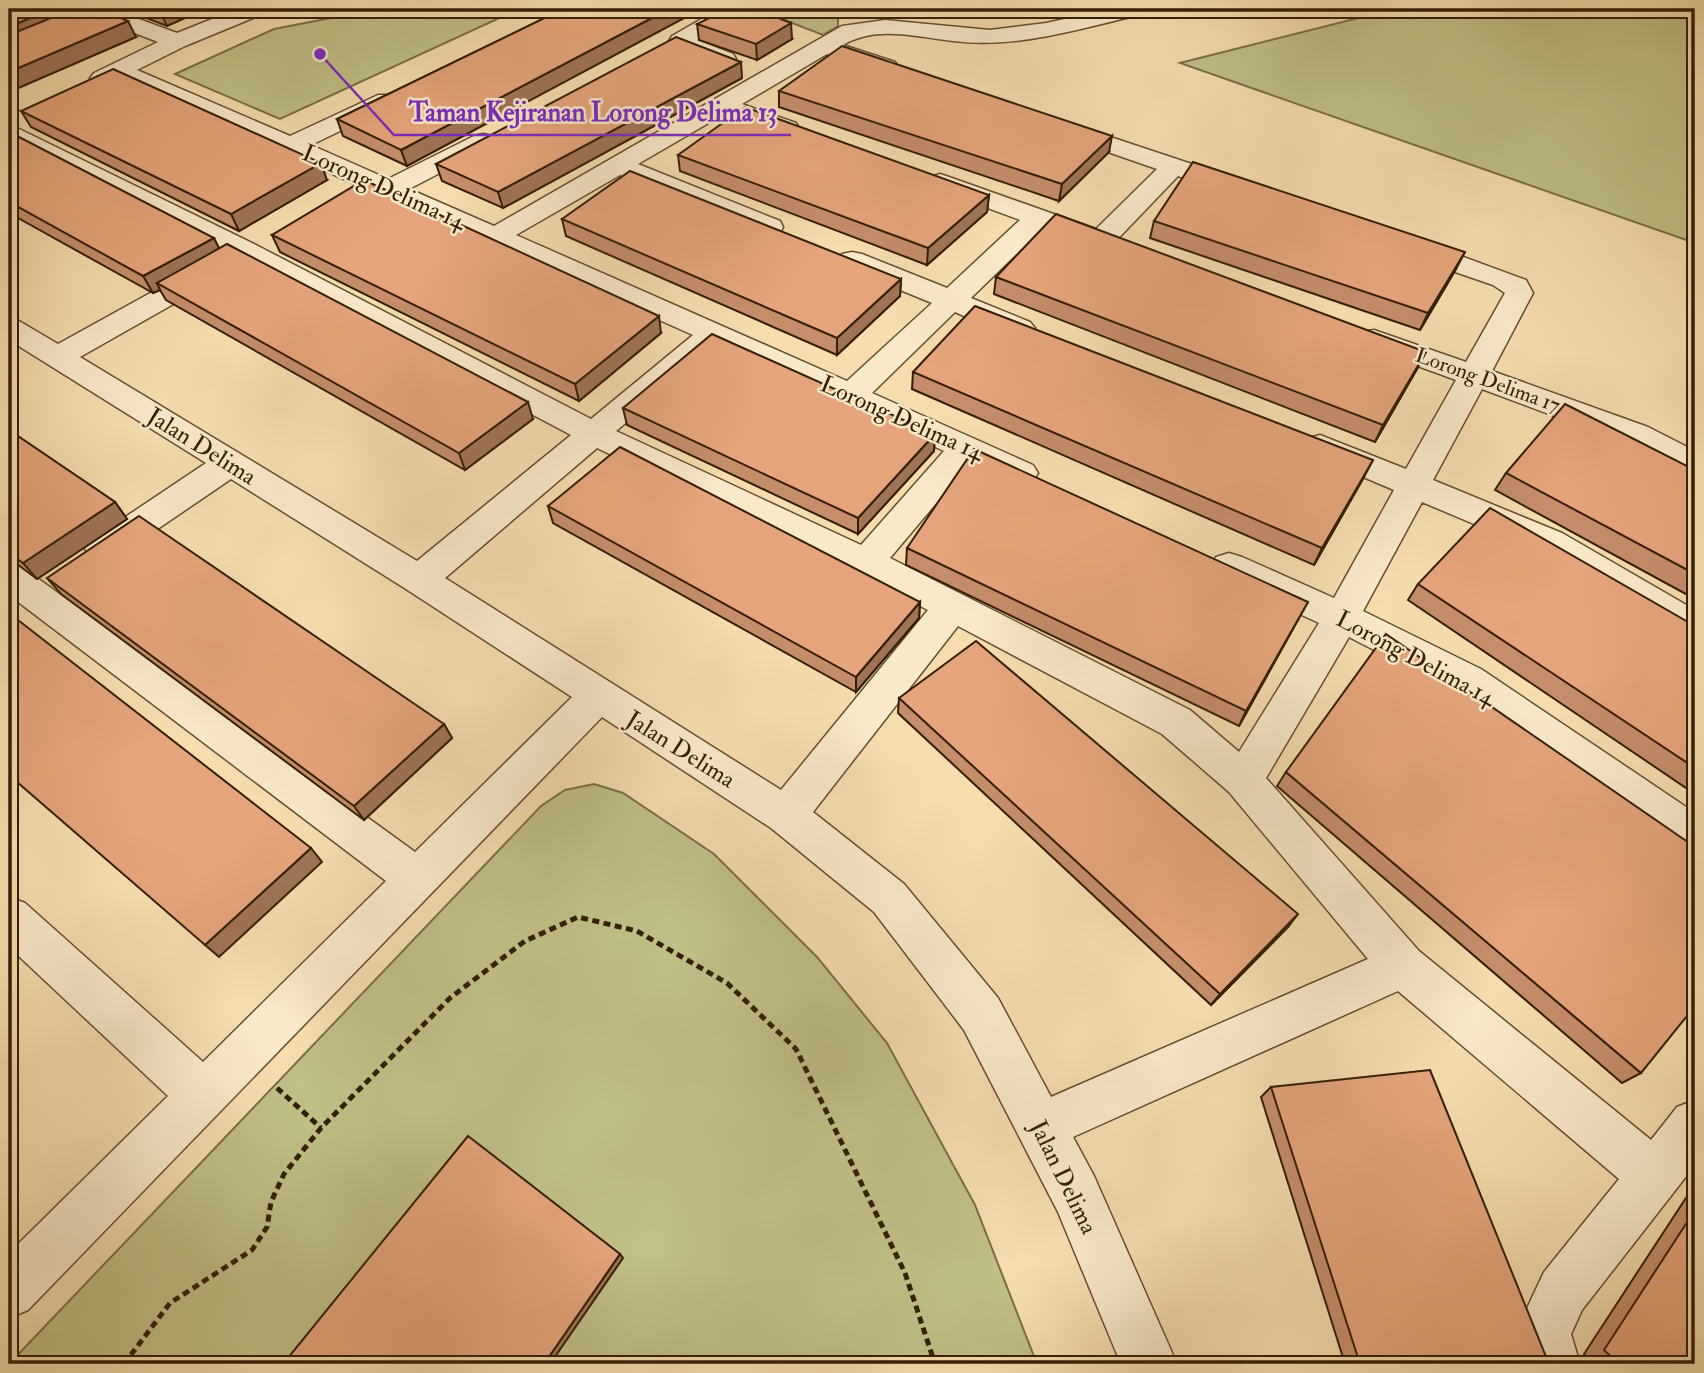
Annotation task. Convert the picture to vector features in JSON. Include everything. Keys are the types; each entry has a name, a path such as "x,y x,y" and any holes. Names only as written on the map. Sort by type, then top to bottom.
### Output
{"street":[{"path":"82,88 177,41 256,9"},
{"path":"655,53 734,9"},
{"path":"496,236 850,31 891,27 964,36 1006,36 1139,9"},
{"path":"9,51 101,10 177,41"},
{"path":"680,41 770,78"},
{"path":"824,46 915,77"},
{"name":"Lorong Delima 14","path":"119,70 714,332 1053,487"},
{"path":"290,146 402,92"},
{"path":"723,105 815,138"},
{"path":"1032,117 1266,198"},
{"path":"13,124 257,244 592,433 866,562 1176,722 1243,780 1402,966 1656,1177"},
{"path":"335,199 379,184 498,133"},
{"path":"618,165 1042,336"},
{"path":"920,175 1113,245 1174,166"},
{"path":"851,395 1039,217"},
{"path":"1243,780 1342,617 1519,293 1516,286 1385,239"},
{"path":"57,357 257,244"},
{"name":"Jalan Delima","path":"9,327 419,579 786,815 889,898 981,1014 1076,1194 1149,1364"},
{"name":"Lorong Delima 17","path":"1345,328 1637,435 1695,465"},
{"path":"419,579 714,332"},
{"path":"1299,438 1550,542 1695,628"},
{"path":"866,562 965,447"},
{"path":"230,463 39,586 418,879"},
{"name":"Lorong Delima 14","path":"1204,555 1342,617 1467,680 1695,836"},
{"path":"786,815 951,608"},
{"path":"9,1291 598,696"},
{"path":"9,918 204,1096"},
{"path":"1040,1127 1402,966"},
{"path":"1552,1364 1543,1332 1563,1291 1695,1125"}],"path":[{"path":"124,1364 170,1303 252,1250 267,1227 271,1202 284,1174 321,1128 450,998 525,941 579,917 637,931 727,983 796,1049 905,1273 935,1364"},
{"path":"243,1056 321,1128"}],"green space":[{"path":"377,9 519,9 280,119 175,74 274,29"},
{"path":"756,9 835,9 838,11 838,26 823,35"},
{"path":"1394,9 1695,9 1695,243 1180,63"},
{"path":"594,784 623,793 714,854 817,957 887,1043 975,1205 1037,1364 9,1364 541,806 565,790"}],"building":[{"path":"9,9 51,9 9,27"},
{"path":"73,9 99,9 128,21 9,72 9,35"},
{"path":"563,9 669,9 401,150 337,119"},
{"path":"727,9 756,9 791,23 756,44 697,24"},
{"path":"676,37 741,62 498,192 436,164"},
{"path":"842,46 1112,136 1062,184 779,91"},
{"path":"113,69 321,163 231,214 21,111"},
{"path":"745,107 989,195 928,248 678,155"},
{"path":"19,137 214,238 143,276 9,202 9,142"},
{"path":"1193,162 1465,252 1428,313 1154,221"},
{"path":"630,171 901,279 837,338 562,219"},
{"path":"364,180 659,316 575,384 272,235"},
{"path":"1056,214 1426,352 1383,425 996,277"},
{"path":"227,244 528,402 459,453 157,283"},
{"path":"975,306 1373,460 1322,548 913,372"},
{"path":"712,334 935,434 858,518 623,408"},
{"path":"1565,404 1695,470 1695,574 1506,473"},
{"path":"9,430 115,502 23,563 9,553"},
{"path":"620,447 920,602 856,677 548,506"},
{"path":"974,449 1308,602 1246,711 907,548"},
{"path":"1490,508 1695,626 1695,768 1418,584"},
{"path":"139,516 444,724 354,806 47,578"},
{"path":"9,613 311,848 205,945 9,775"},
{"path":"1386,634 1695,847 1695,1006 1641,1073 1286,772"},
{"path":"976,641 1298,914 1220,994 899,698"},
{"path":"1430,1070 1549,1364 1360,1364 1271,1087"},
{"path":"468,1136 620,1254 544,1364 283,1364"},
{"path":"1695,1210 1695,1364 1619,1364 1604,1350"}],"place":[{"name":"Taman Kejiranan Lorong Delima 13","path":"320,54"}]}
